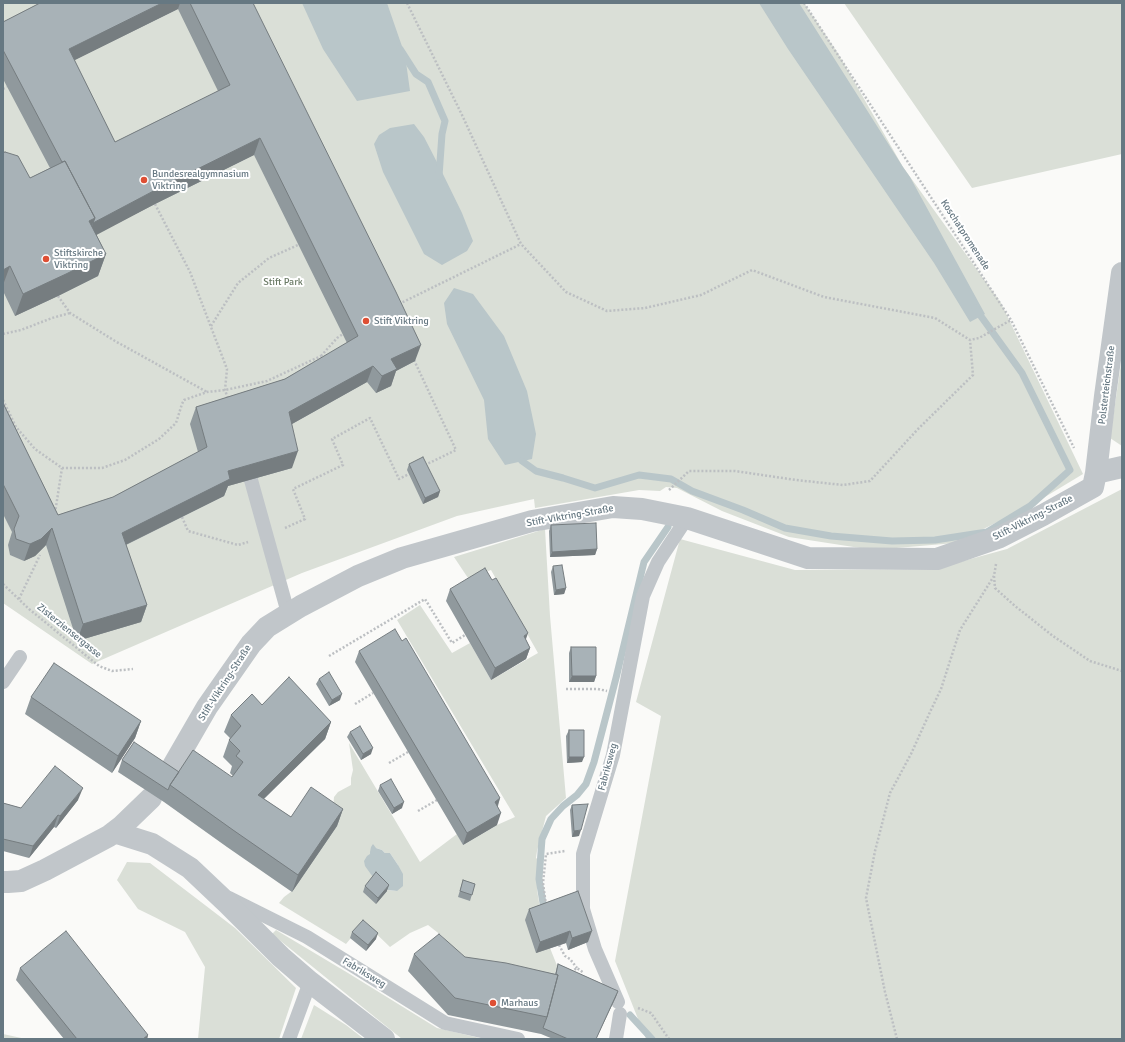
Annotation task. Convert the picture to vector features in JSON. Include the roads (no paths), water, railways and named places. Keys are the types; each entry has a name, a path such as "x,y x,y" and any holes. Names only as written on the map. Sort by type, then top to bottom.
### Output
{"street":[{"name":"Polsterteichstraße","path":"1094,480 1122,273"},
{"name":"Stift-Viktring-Straße","path":"170,771 198,725 207,707 251,644 267,627 288,613 358,576 402,558 532,521 613,508 642,508 682,526 808,558 937,559 1000,537 1043,515 1094,480 1122,467"},
{"path":"3,882 22,881 77,854 109,836 151,798"},
{"name":"Fabriksweg","path":"118,829 152,844 190,868 281,957 310,982 384,1039"}],"lane":[{"path":"251,480 288,613"},
{"name":"Fabriksweg","path":"616,1039 619,1008 595,948 583,909 583,854 613,755 643,596 658,562 682,526"},
{"path":"3,682 20,657"},
{"name":"Fabriksweg","path":"214,890 307,937 445,1023 518,1039"},
{"path":"289,1039 310,982"}],"waterway":[{"path":"400,49 416,74 428,82 445,121 442,134 439,176"},
{"path":"522,461 536,471 595,488 639,475 671,479 692,491 785,528 831,536 892,541 935,540 987,532 1030,506 1070,470 1022,373 975,308"},
{"path":"544,909 539,879 542,839 551,819 563,806 577,795 586,784 594,762 616,678 644,562 668,527"},
{"path":"630,1015 652,1039"}],"place":[{"name":"Bundesrealgymnasium Viktring","path":"144,180"},
{"name":"Stiftskirche Viktring","path":"46,259"},
{"name":"Stift Viktring","path":"366,321"},
{"name":"Marhaus","path":"493,1003"}],"park label":[{"name":"Stift Park","path":"283,282"}]}
